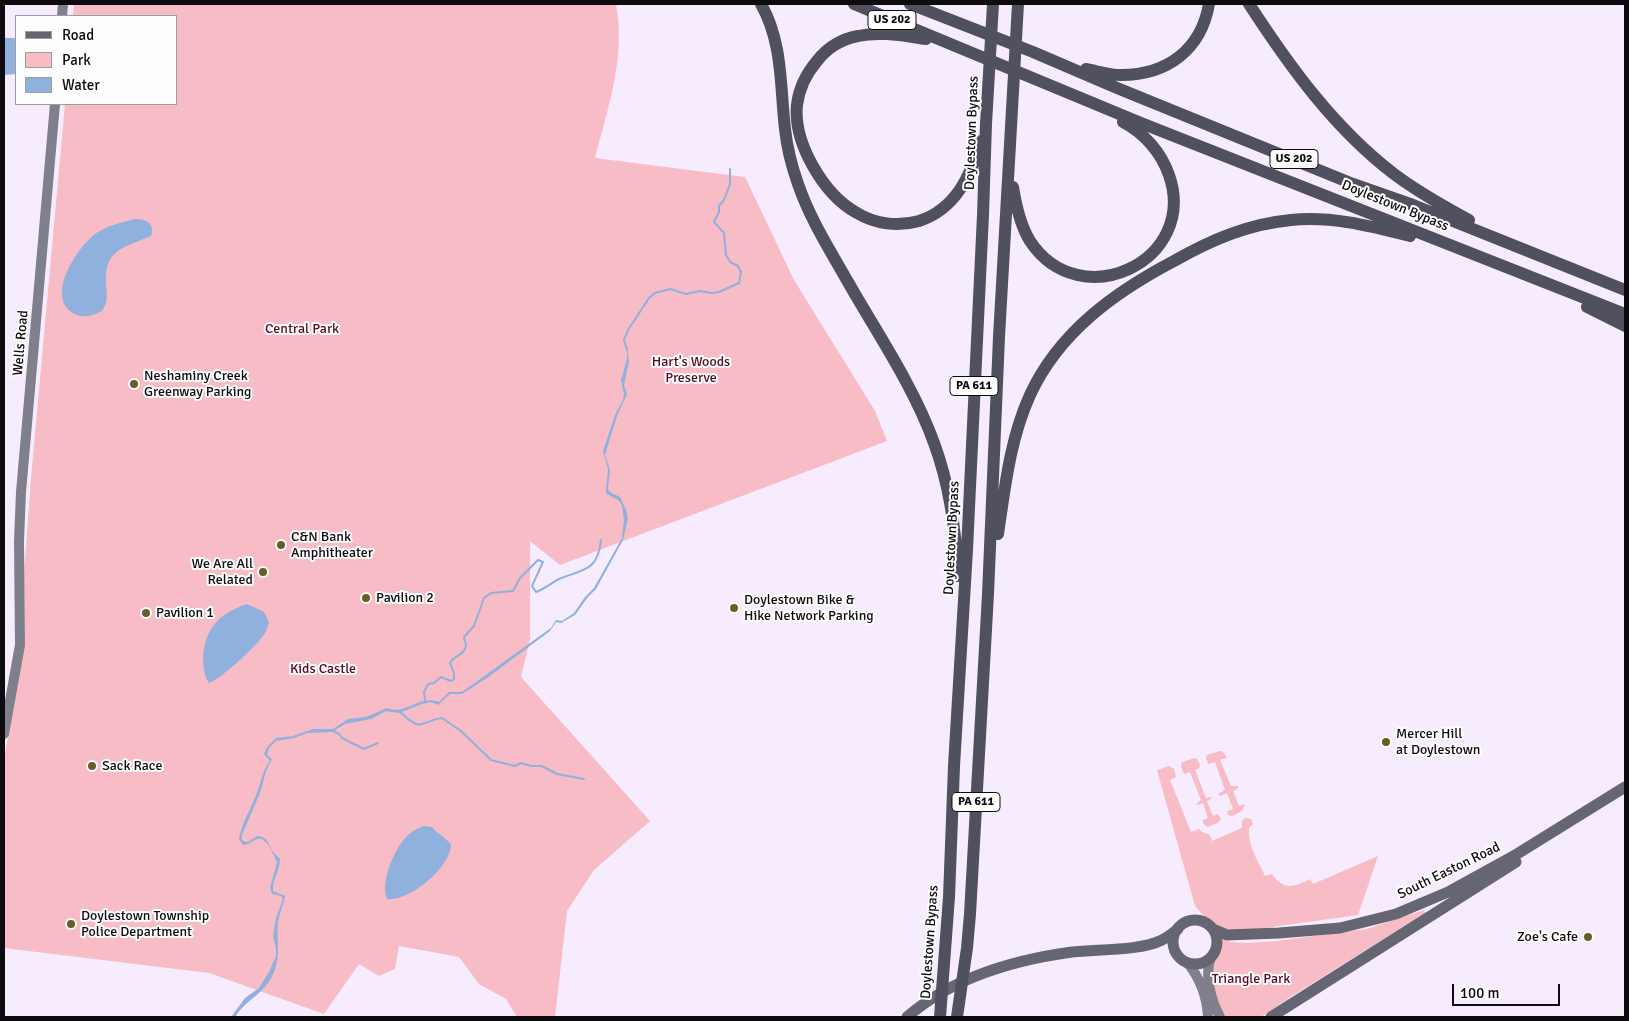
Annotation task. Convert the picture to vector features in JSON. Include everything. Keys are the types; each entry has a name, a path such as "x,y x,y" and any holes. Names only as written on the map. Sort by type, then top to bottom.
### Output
{"highway":[{"path":"761,4 771,25 779,56 785,130 792,165 801,192 819,230 920,408 940,461 948,488 956,534 961,649"},
{"name":"US 202","path":"854,4 947,43"},
{"name":"Doylestown Bypass","path":"910,4 1033,52 1353,184 1522,248 1625,290"},
{"name":"Doylestown Bypass","path":"940,1017 949,897 993,4"},
{"name":"PA 611","path":"957,1017 970,914 1018,4"},
{"path":"1067,66 1126,75 1147,72 1168,65 1184,53 1198,35 1203,25 1208,4"},
{"path":"1249,4 1300,78 1336,121 1368,152 1435,202 1522,248"},
{"path":"947,43 891,34 870,34 847,39 828,50 805,77 798,96 797,123 809,158 818,174 839,200 857,214 868,219 890,224 913,222 934,214 951,202 958,193 976,160 986,124"},
{"name":"Doylestown Bypass","path":"947,43 1066,90 1141,123 1625,314"},
{"path":"1009,164 1015,201 1025,231 1033,245 1044,257 1060,269 1080,276 1115,275 1126,272 1144,261 1159,246 1169,227 1174,205 1171,180 1162,158 1154,147 1134,128 1066,90"},
{"path":"988,594 1006,475 1012,447 1024,409 1038,380 1056,352 1079,326 1105,303 1158,269 1214,240 1248,228 1274,222 1308,219 1346,221 1460,248"},
{"path":"1506,267 1625,326"}],"main road":[{"name":"South Easton Road","path":"907,1017 953,987 1000,966 1035,957 1144,946 1162,940 1186,922 1195,920 1228,935 1255,935 1340,928 1382,918 1448,892 1572,821 1625,787"},
{"name":"South Easton Road","path":"1271,1017 1516,862 1572,821"},
{"path":"1178,929 1174,938 1174,948 1179,956 1187,962 1197,964 1211,957 1217,944 1212,929"}],"street":[{"name":"Wells Road","path":"4,734 20,645 19,541 21,492 55,105"},
{"path":"1211,957 1207,972 1215,1008 1220,1017"},
{"path":"1187,962 1199,980 1208,1017"}],"green space":[{"name":"Central Park","path":"74,4 616,4 619,23 617,62 610,101 595,158 745,177 794,280 875,411 887,441 560,565 530,541 530,639 521,677 650,821 594,870 567,911 555,1017 517,1017 506,999 479,984 459,957 399,946 395,969 379,976 359,964 324,1014 209,973 4,948 4,760 25,640 24,574 31,478 65,105 178,105 178,15 73,15"},
{"path":"1220,751 1226,756 1226,758 1220,760 1231,786 1238,786 1233,791 1239,806 1245,805 1242,811 1232,816 1228,815 1227,811 1233,809 1227,793 1220,796 1218,794 1225,790 1215,762 1208,764 1206,758 1207,755"},
{"path":"1195,758 1200,765 1195,770 1206,798 1212,797 1207,801 1213,816 1218,814 1221,819 1218,823 1207,827 1203,823 1203,820 1208,818 1203,803 1196,804 1201,800 1190,772 1184,774 1181,767 1182,762"},
{"path":"1169,766 1174,769 1176,777 1170,780 1191,832 1199,829 1210,835 1212,841 1242,828 1242,821 1245,818 1251,819 1253,824 1249,828 1250,841 1265,876 1272,874 1285,885 1299,884 1310,879 1313,884 1378,856 1358,915 1236,932 1213,926 1195,906 1157,770"},
{"name":"Triangle Park","path":"1424,910 1425,913 1261,1017 1224,1017 1216,1001 1211,966 1219,951 1220,938 1231,942 1247,943 1367,929"}],"water":[{"path":"4,38 15,38 15,74 4,75"},
{"path":"135,219 146,221 151,225 151,236 124,247 112,257 106,273 107,298 102,311 88,316 80,316 73,313 65,305 62,295 63,284 67,272 80,250 99,231"},
{"path":"627,348 629,361 624,385 627,394 617,416 605,455 610,470 608,489 620,497 628,518 623,540 596,589 575,615 561,623 556,622 550,631 487,678 462,694 450,694 438,705 431,702 399,713 386,711 371,719 345,724 332,732 307,733 294,738 276,741 269,748 267,755 272,759 242,835 242,840 248,842 257,836 264,838 280,859 273,891 285,896 278,923 276,968 264,988 235,1017 231,1017 245,998 259,988 276,956 273,936 276,918 283,899 281,896 272,894 270,888 277,862 268,844 262,839 257,839 243,845 239,839 242,827 270,761 264,754 267,747 276,738 293,736 313,729 333,729 348,719 366,717 387,708 400,709 432,700 439,702 449,692 462,692 551,628 556,620 562,621 574,613 594,588 622,538 624,521 622,505 606,492 608,469 603,451 615,415 623,400 624,394 621,380 627,359"},
{"path":"247,604 264,612 269,622 266,631 255,646 239,661 209,683 204,671 203,657 207,638 222,617"},
{"path":"423,826 432,827 449,842 451,845 449,854 444,864 427,882 406,895 387,899 385,884 389,866 406,837"}],"waterway":[{"path":"627,350 624,340 628,330 649,298 655,293 670,289 686,294 700,291 712,293 739,283 741,272 738,266 730,262 726,255 724,233 714,222 719,212 719,206 724,200 730,184 730,169"},
{"path":"425,701 424,692 428,684 434,683 441,677 451,681 454,679 450,663 465,649 464,637 474,626 484,598 491,593 513,591 520,578 538,560 543,562 532,586 536,592 559,579 582,570 597,558 601,540"},
{"path":"400,712 413,723 418,724 442,718 461,731 491,760 515,766 521,763 531,766 542,766 557,774 584,779"},
{"path":"333,731 342,738 364,749 378,743"}],"place":[{"name":"Neshaminy Creek Greenway Parking","path":"134,384"},
{"name":"C&N Bank Amphitheater","path":"281,545"},
{"name":"We Are All Related","path":"263,572"},
{"name":"Pavilion 2","path":"366,598"},
{"name":"Doylestown Bike & Hike Network Parking","path":"734,608"},
{"name":"Pavilion 1","path":"146,613"},
{"name":"Mercer Hill at Doylestown","path":"1386,742"},
{"name":"Sack Race","path":"92,766"},
{"name":"Doylestown Township Police Department","path":"71,924"},
{"name":"Zoe's Cafe","path":"1588,937"}],"park label":[{"name":"Hart's Woods Preserve","path":"691,370"},
{"name":"Kids Castle","path":"323,669"}]}
